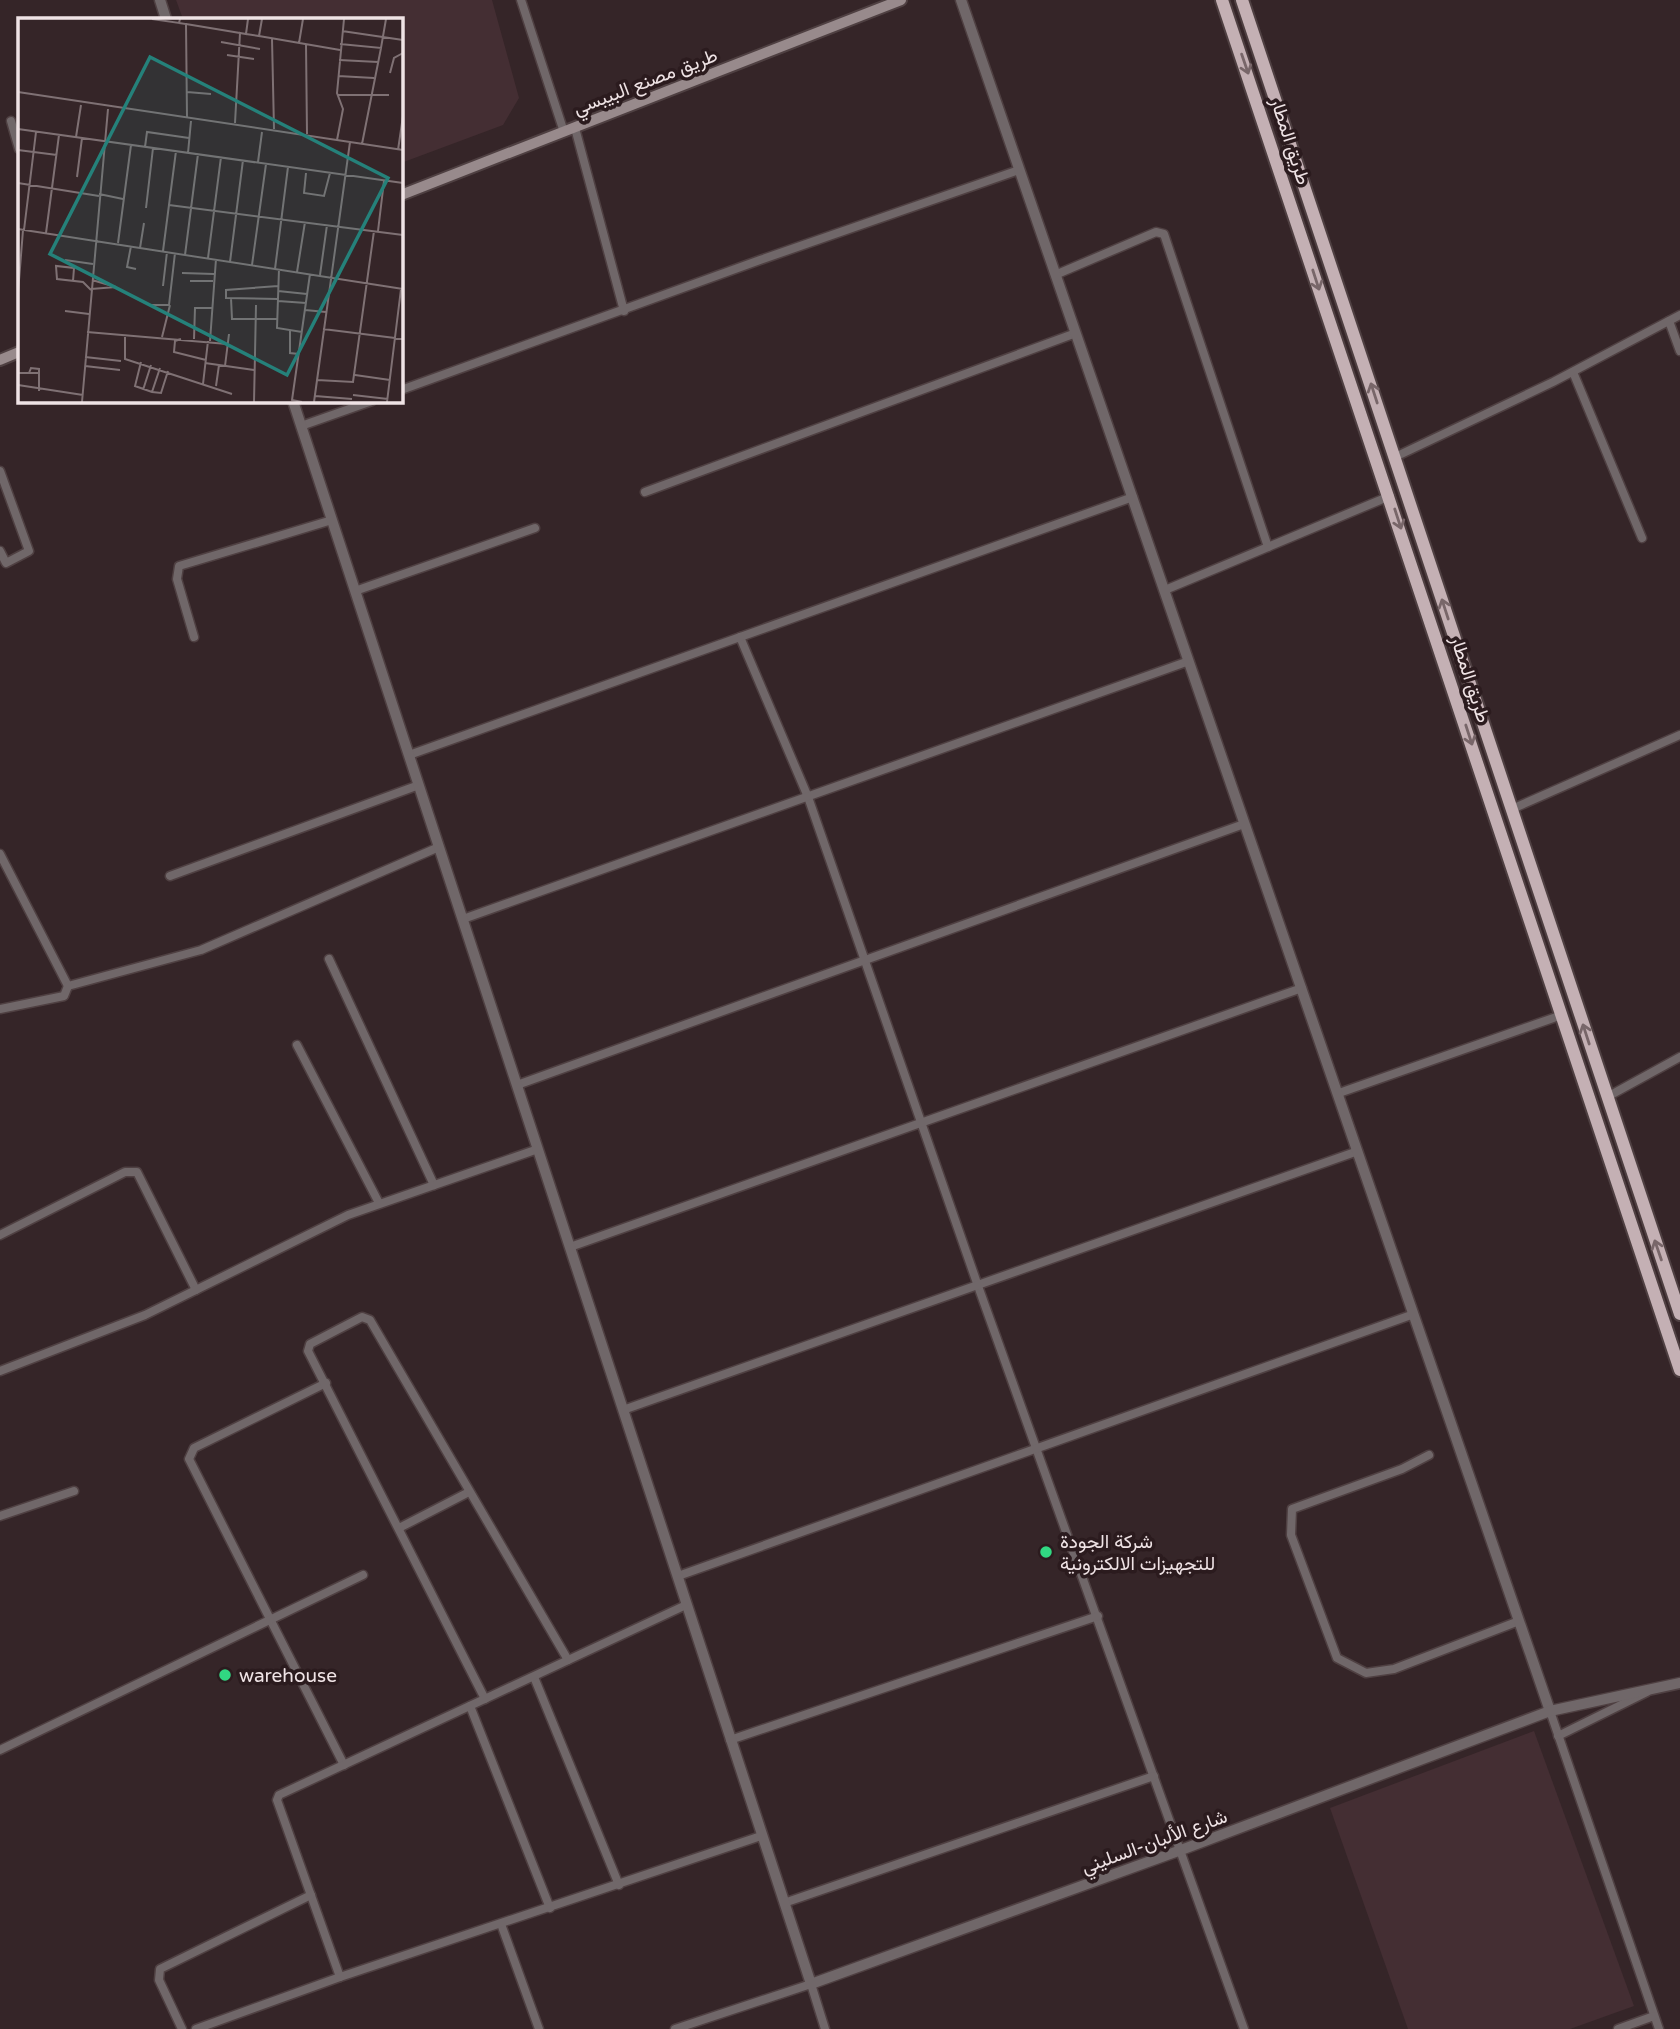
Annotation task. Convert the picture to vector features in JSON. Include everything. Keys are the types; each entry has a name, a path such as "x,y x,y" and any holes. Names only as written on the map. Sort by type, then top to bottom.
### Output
{"highway":[{"name":"طريق المطار","path":"1222,0 1680,1370"},
{"name":"طريق المطار","path":"1242,0 1680,1314"},
{"path":"1331,327 1349,318"},
{"path":"1527,911 1543,904"}],"main road":[{"name":"طريق مصنع البيبسي","path":"402,195 901,0"},
{"path":"0,360 18,352"}],"street":[{"path":"160,0 166,18"},
{"path":"521,0 569,130 624,311"},
{"path":"961,0 1659,2029"},
{"path":"11,121 18,146"},
{"path":"402,390 1019,170"},
{"path":"1055,275 1156,232 1164,234 1268,547"},
{"path":"1395,457 1573,372 1680,315"},
{"path":"1669,321 1680,351"},
{"path":"645,492 1076,333"},
{"path":"1573,372 1642,538"},
{"path":"293,402 825,2029"},
{"path":"301,426 369,402"},
{"path":"0,471 29,551 6,563 0,551"},
{"path":"1165,590 1390,496"},
{"path":"409,755 1133,497"},
{"path":"194,637 177,579 179,566 332,520"},
{"path":"355,591 535,528"},
{"path":"740,637 808,797 920,1123 1244,2029"},
{"path":"463,919 1189,661"},
{"path":"1512,809 1680,735"},
{"path":"170,876 419,785"},
{"path":"517,1085 1244,824"},
{"path":"68,986 201,950 439,847"},
{"path":"0,854 68,986 64,996 0,1009"},
{"path":"329,959 434,1185"},
{"path":"570,1247 1302,988"},
{"path":"1339,1093 1562,1015"},
{"path":"297,1045 379,1203"},
{"path":"1607,1097 1680,1057"},
{"path":"0,1371 64,1344 124,1324 348,1215 538,1149"},
{"path":"623,1410 1358,1151"},
{"path":"0,1235 125,1172 137,1172 196,1290"},
{"path":"678,1576 1414,1314"},
{"path":"485,1699 308,1346 362,1317 368,1318 568,1660"},
{"path":"326,1383 191,1451 190,1465 344,1765"},
{"path":"1429,1455 1402,1469 1292,1509 1291,1535 1337,1658 1349,1667 1367,1673 1394,1670 1519,1621"},
{"path":"1,1513 74,1491"},
{"path":"399,1528 469,1492"},
{"path":"0,1750 363,1575"},
{"path":"340,1977 277,1797 687,1605"},
{"path":"730,1740 1098,1616"},
{"path":"534,1677 619,1885"},
{"name":"شارع الألبان-السليني","path":"675,2029 811,1984 1181,1850 1550,1711 1680,1683"},
{"name":"شارع الألبان-السليني","path":"1559,1736 1647,1692"},
{"path":"471,1706 550,1908"},
{"path":"784,1903 1154,1776"},
{"path":"196,2029 340,1977 761,1836"},
{"path":"182,2029 159,1980 160,1969 311,1895"},
{"path":"501,1924 540,2029"},
{"path":"1618,2029 1654,2016"}],"shaded area":[{"path":"176,0 492,0 519,98 503,125 402,163 402,18 183,18"},
{"path":"1534,1731 1634,2006 1570,2029 1408,2029 1330,1808"}],"place":[{"name":"شركة الجودة للتجهيزات الالكترونية","path":"1046,1552"},
{"name":"warehouse","path":"225,1675"}]}
